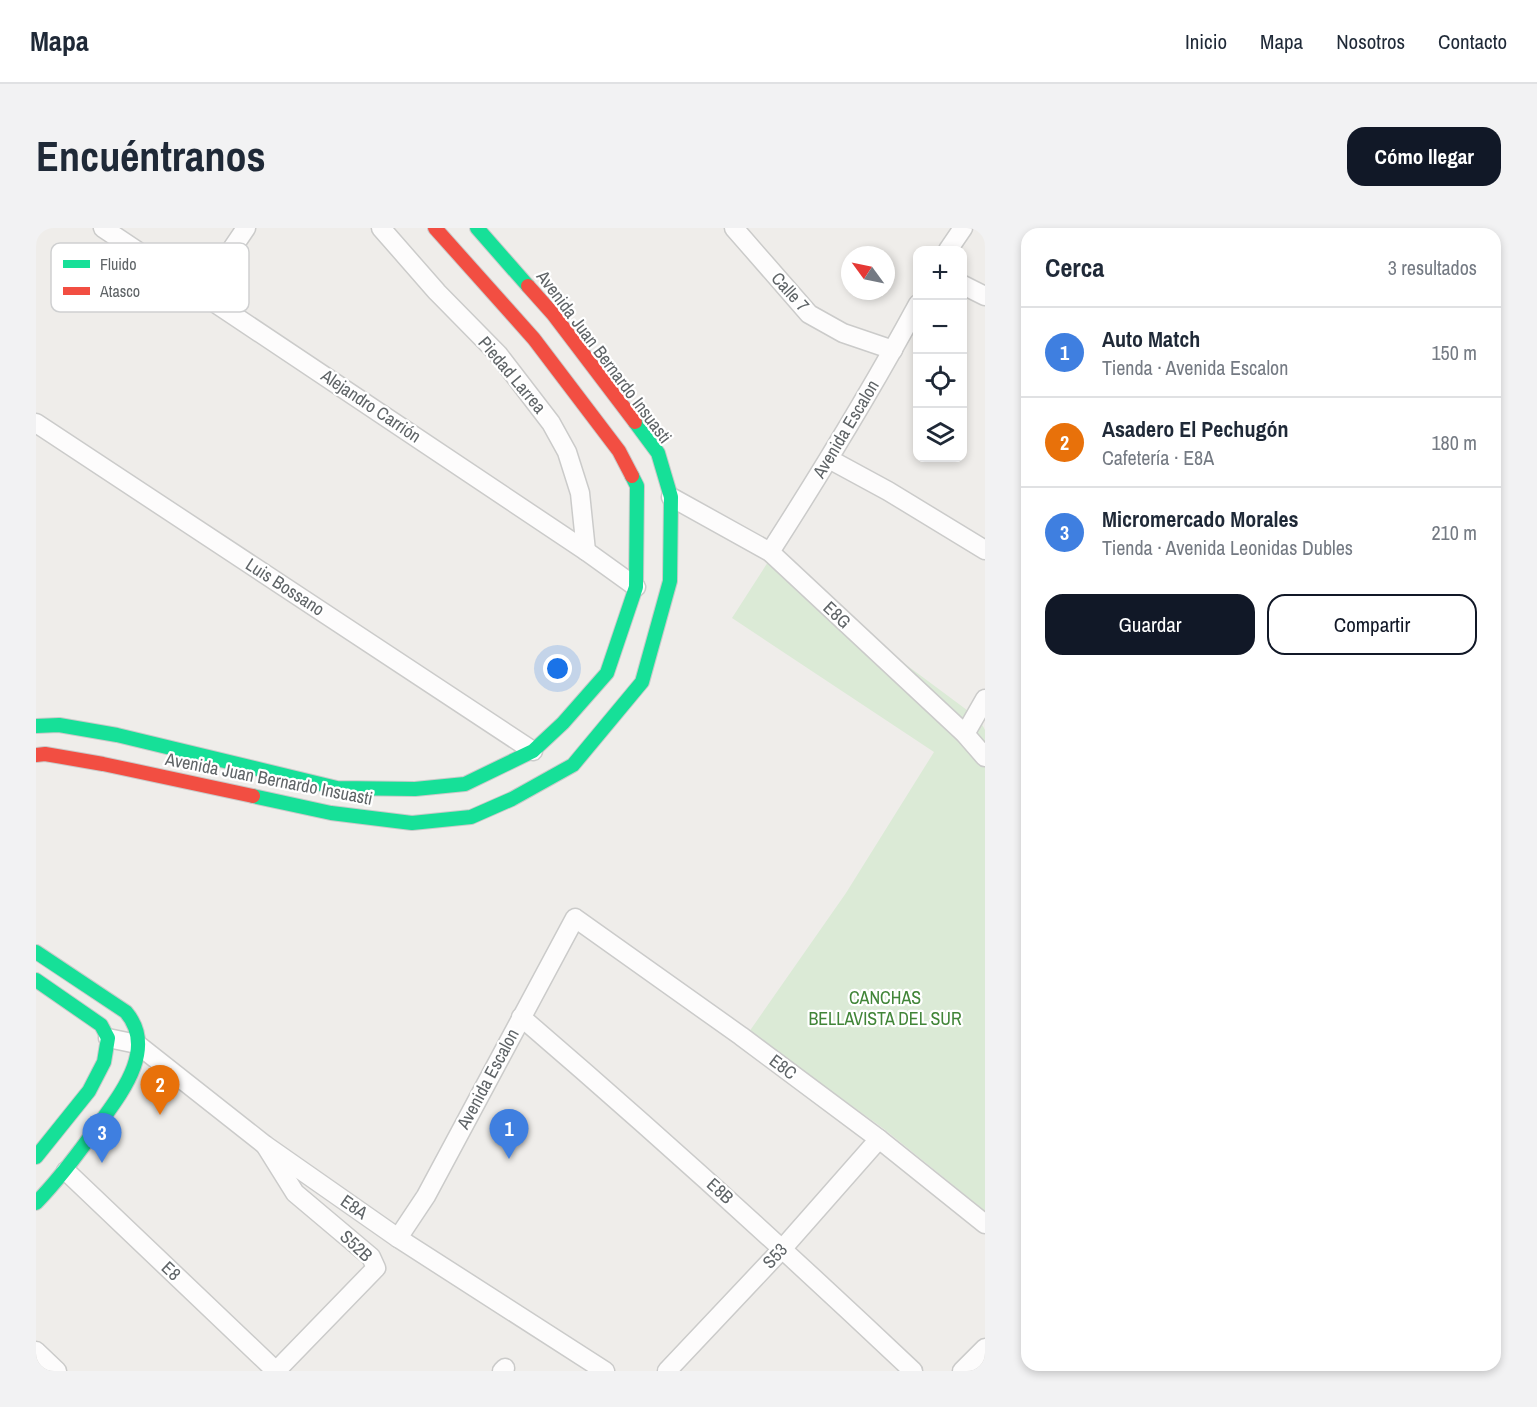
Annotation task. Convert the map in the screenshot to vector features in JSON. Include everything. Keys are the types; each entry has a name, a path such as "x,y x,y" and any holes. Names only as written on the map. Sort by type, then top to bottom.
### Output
{"main road":[{"name":"Avenida Juan Bernardo Insuasti","path":"36,755 45,754 103,764 331,813 412,823 471,817 512,799 573,765 642,682 670,581 655,500 637,486 619,451 534,339 435,228"},
{"name":"Avenida Juan Bernardo Insuasti","path":"36,726 59,725 117,735 337,788 415,789 465,784 533,751 563,723 607,673 636,587 655,500 658,453 553,314 477,228"},
{"path":"36,952 130,1016 137,1031 133,1071 126,1086 66,1171 36,1203"},
{"path":"36,980 101,1025 108,1038 104,1062 89,1091 39,1150"}],"street":[{"name":"Alejandro Carrión","path":"104,228 127,243"},
{"path":"236,243 246,228"},
{"name":"Piedad Larrea","path":"381,228 437,292 498,354 551,423 567,452 580,494 586,551"},
{"name":"Calle 7","path":"734,228 809,314 843,333 893,350"},
{"path":"951,246 963,228"},
{"path":"967,287 985,296"},
{"name":"Alejandro Carrión","path":"230,312 636,587"},
{"name":"Avenida Escalon","path":"770,552 829,459 913,313"},
{"name":"Luis Bossano","path":"36,423 533,751"},
{"path":"829,459 888,491 985,550"},
{"name":"E8G","path":"655,500 770,552 965,734 985,757"},
{"path":"965,734 985,699"},
{"name":"Avenida Escalon","path":"398,1238 426,1196 575,918"},
{"name":"E8C","path":"575,918 741,1036 879,1139 985,1224"},
{"name":"E8B","path":"521,1017 654,1131 783,1248 913,1371"},
{"name":"E8A","path":"108,1038 137,1044 265,1145 398,1238 605,1371"},
{"name":"S53","path":"667,1371 783,1248 879,1139"},
{"name":"S52B","path":"265,1145 295,1193 371,1257 376,1268 276,1371"},
{"name":"E8","path":"66,1171 276,1371"},
{"path":"962,1371 985,1348"},
{"path":"36,1351 57,1371"}],"green space":[{"name":"CANCHAS BELLAVISTA DEL SUR","path":"768,562 979,719 985,730 985,1211 884,1129 749,1032 846,893 934,752 732,618"}],"traffic: fast":[{"path":"477,228 528,286"},
{"path":"253,796 331,813 412,823 471,817 512,799 573,765 642,682 670,581 671,497 658,453 635,422"},
{"path":"36,726 59,725 117,735 337,788 415,789 465,784 533,751 563,723 607,673 636,587 637,486 632,476"},
{"path":"36,952 126,1012 135,1027 138,1042 137,1057 124,1087 83,1147 36,1203"},
{"path":"36,980 101,1025 108,1038 104,1062 89,1091 36,1157"}],"traffic: jam":[{"path":"435,228 534,339 619,451 632,476"},
{"path":"528,286 553,314 635,422"},
{"path":"36,755 45,754 103,764 253,796"}],"place":[{"name":"Asadero El Pechugón","path":"160,1115"},
{"name":"Auto Match","path":"509,1159"},
{"name":"Micromercado Morales","path":"102,1163"}]}
